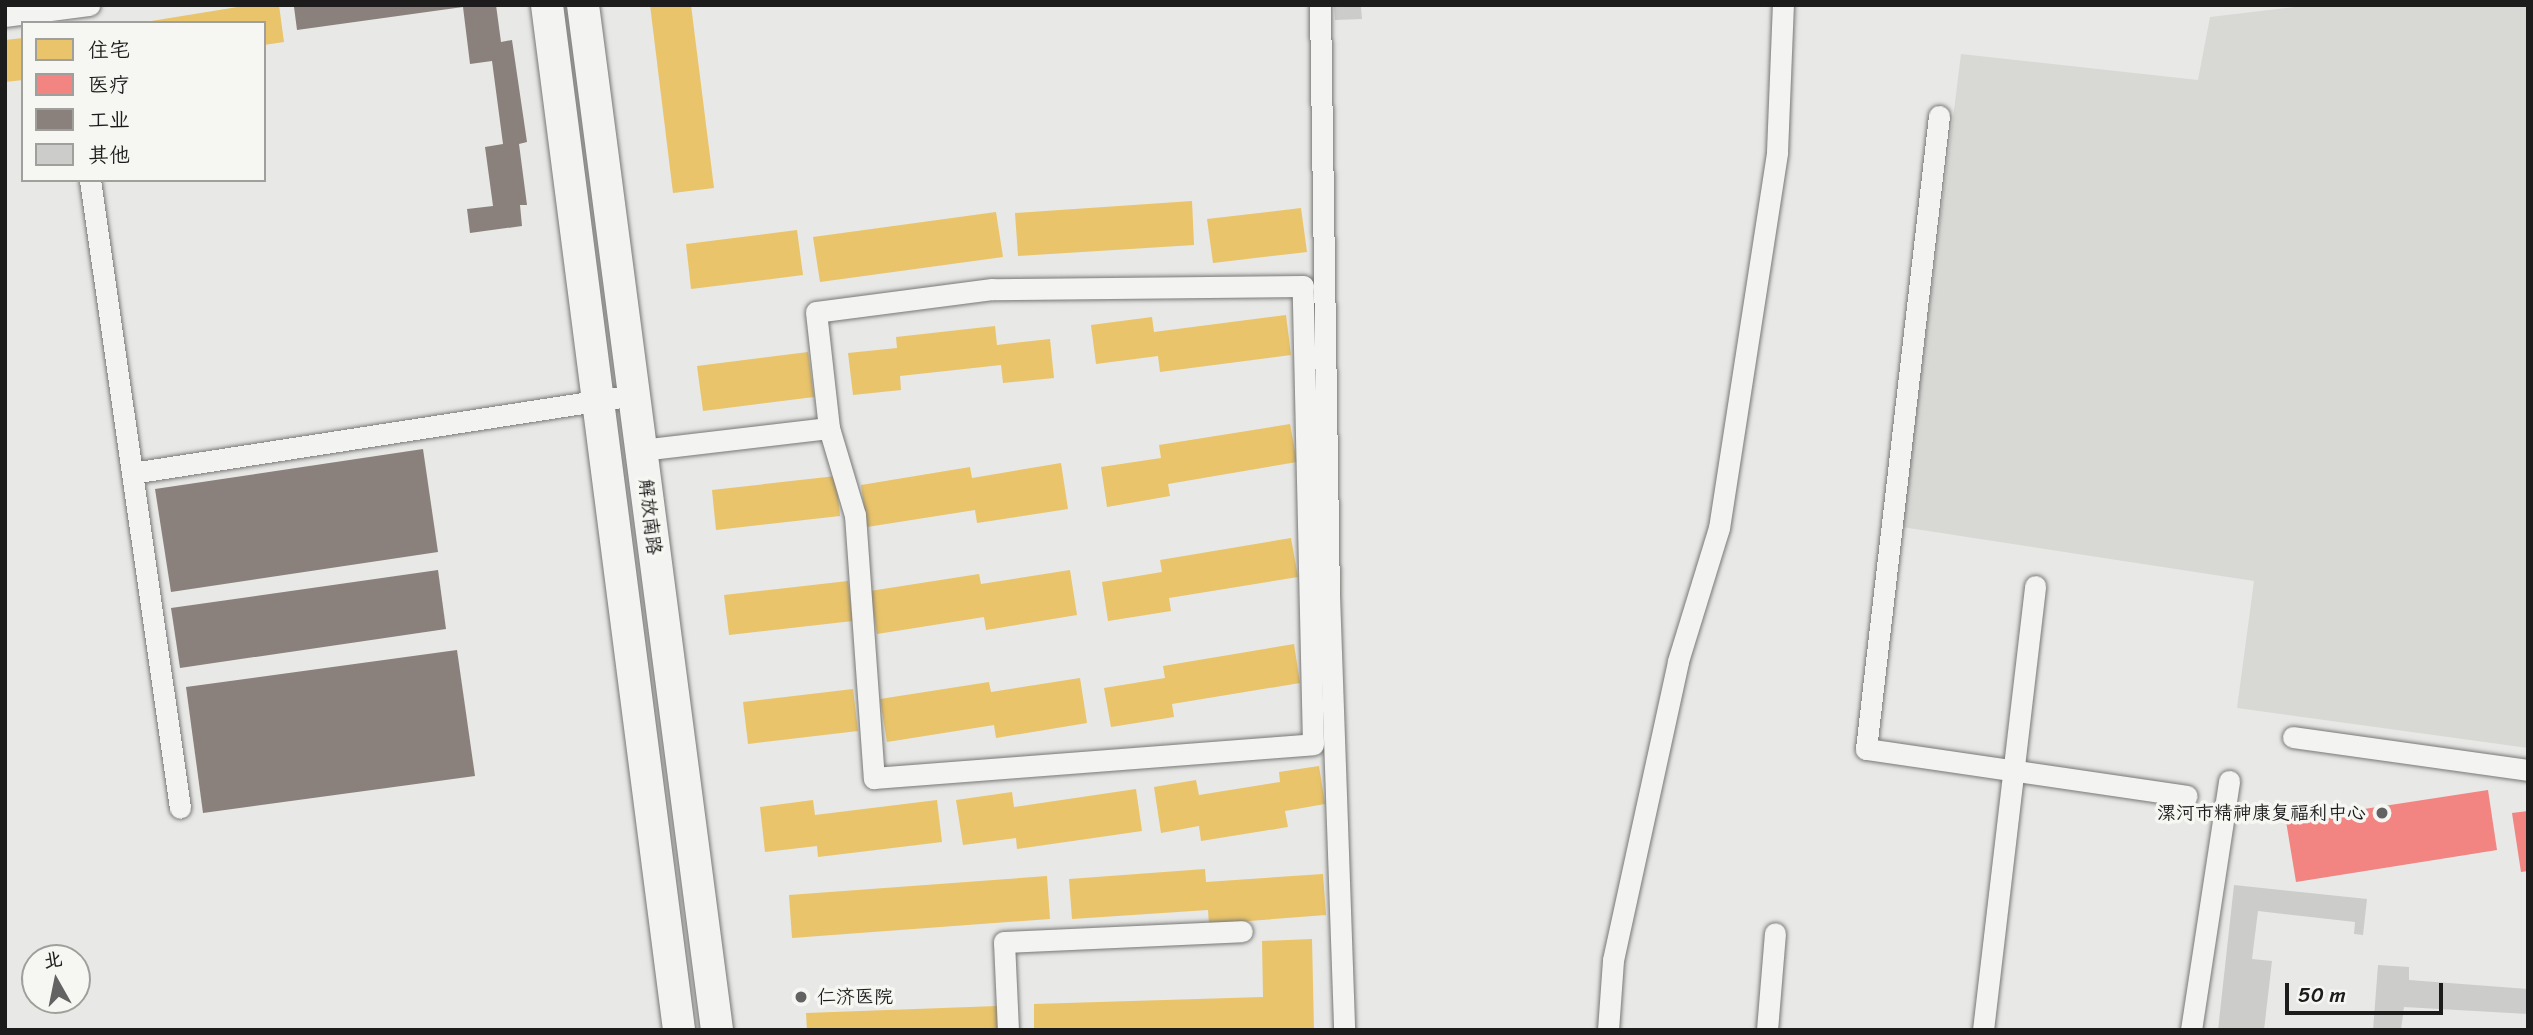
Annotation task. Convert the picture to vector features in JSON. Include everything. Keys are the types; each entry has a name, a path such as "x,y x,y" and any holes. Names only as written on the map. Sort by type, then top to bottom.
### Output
{"main road":[{"name":"解放南路","path":"547,5 600,400 679,1030"},
{"name":"解放南路","path":"583,5 717,1030"}],"street":[{"path":"5,16 89,5"},
{"path":"1320,5 1329,595 1344,1030"},
{"path":"1608,1030 1613,960 1678,661 1719,528 1777,152 1783,5"},
{"path":"1940,116 1866,750 2187,796"},
{"path":"90,182 180,808"},
{"path":"1303,286 1313,744 874,778 855,515 829,428 816,312 992,289 1303,286"},
{"path":"132,473 634,395"},
{"path":"641,450 829,428"},
{"path":"1983,1030 2035,586"},
{"path":"2293,737 2528,770"},
{"path":"2190,1030 2229,781"},
{"path":"1009,1030 1004,942 1242,931"},
{"path":"1767,1030 1775,933"}],"shaded area":[{"path":"2311,5 2528,5 2528,748 2237,708 2254,581 1902,527 1961,54 2198,80 2210,17"}],"building: 住宅":[{"path":"250,5 279,5 284,42 266,45 266,21 151,21"},
{"path":"650,5 691,5 714,188 673,193"},
{"path":"21,38 21,80 5,82 5,40"},
{"path":"1192,201 1194,245 1018,256 1015,213"},
{"path":"1301,208 1307,252 1213,263 1207,219"},
{"path":"996,212 1003,257 820,282 813,237"},
{"path":"797,230 803,275 691,289 686,244"},
{"path":"1286,315 1291,355 1160,372 1158,356 1096,364 1091,325 1152,317 1154,332"},
{"path":"995,326 997,345 1050,339 1054,378 1003,383 1001,365 900,376 901,390 853,395 848,353 897,348 896,337"},
{"path":"808,352 814,397 703,411 697,366"},
{"path":"1290,424 1297,462 1168,484 1170,496 1107,507 1101,467 1161,458 1159,445"},
{"path":"1061,463 1068,509 977,523 975,510 867,527 861,485 970,467 972,478"},
{"path":"836,476 840,516 716,530 712,490"},
{"path":"1291,538 1298,577 1169,598 1171,611 1108,621 1102,582 1162,572 1160,560"},
{"path":"1070,570 1077,615 986,630 984,617 877,634 870,591 979,574 981,584"},
{"path":"848,581 853,621 729,635 724,595"},
{"path":"1294,644 1300,683 1172,704 1174,717 1111,727 1104,688 1165,678 1163,666"},
{"path":"1080,678 1087,723 996,738 994,725 887,742 880,699 989,682 991,692"},
{"path":"853,689 858,731 748,744 743,702"},
{"path":"1319,766 1325,804 1285,811 1288,827 1201,841 1199,826 1161,833 1154,787 1196,780 1199,795 1280,782 1279,772"},
{"path":"1136,789 1142,831 1017,849 1016,838 963,845 956,800 1012,792 1014,807"},
{"path":"813,800 815,815 937,800 942,842 818,857 817,846 765,852 760,807"},
{"path":"1205,869 1206,882 1323,874 1326,915 1209,924 1208,910 1072,919 1069,879"},
{"path":"1047,876 1050,919 792,938 789,895"},
{"path":"1312,939 1314,1030 1034,1030 1034,1004 1263,997 1262,941"},
{"path":"997,1006 997,1030 807,1030 806,1013"}],"building: 医疗":[{"path":"2488,790 2497,850 2296,882 2286,821"},
{"path":"2528,811 2528,871 2521,872 2512,813"}],"building: 工业":[{"path":"496,5 501,42 512,40 527,142 519,144 527,205 520,205 522,226 470,233 467,209 493,206 485,147 503,144 492,61 470,64 463,7 297,30 294,7"},
{"path":"423,449 438,552 171,592 155,489"},
{"path":"438,570 446,629 180,668 171,608"},
{"path":"457,650 475,776 203,813 186,687"}],"building: 其他":[{"path":"1334,5 1361,7 1362,19 1335,20"},
{"path":"2234,885 2367,899 2363,935 2354,934 2355,922 2258,911 2252,959 2272,961 2264,1030 2218,1030"},
{"path":"2378,965 2409,967 2409,980 2528,989 2528,1014 2404,1007 2401,1030 2373,1030"}],"place":[{"name":"漯河市精神康复福利中心","path":"2382,813"},
{"name":"仁济医院","path":"801,997"}]}
